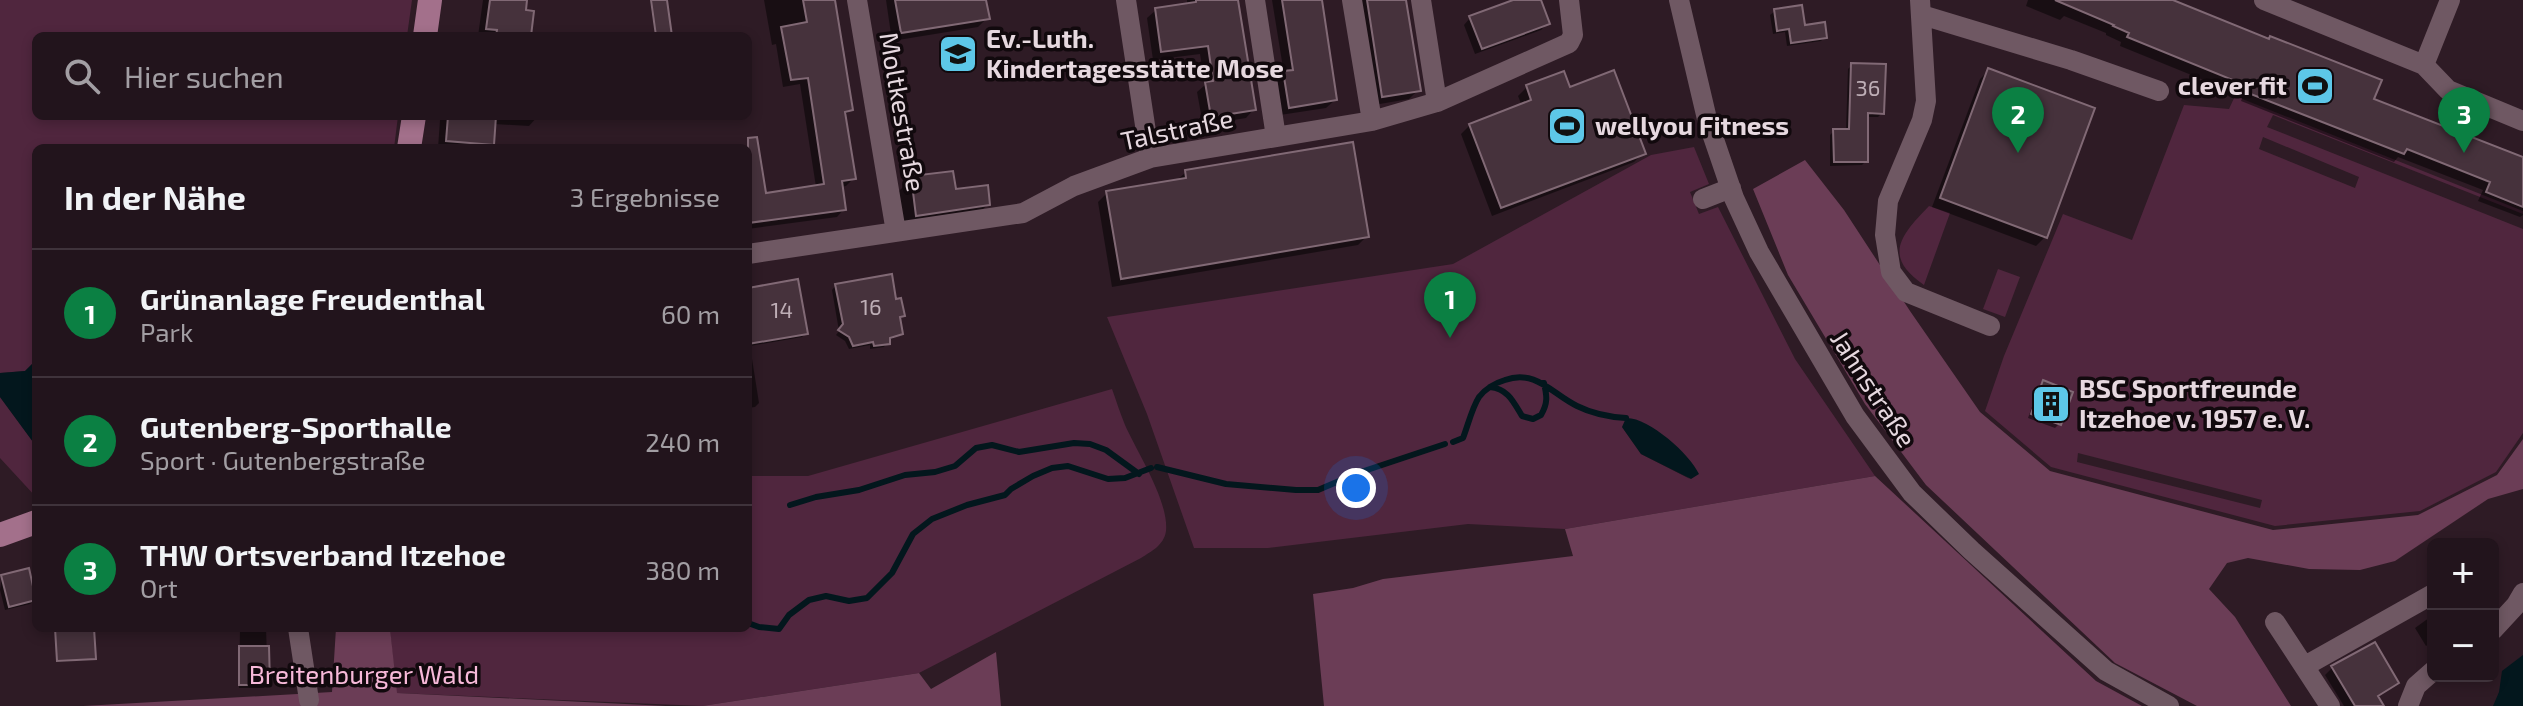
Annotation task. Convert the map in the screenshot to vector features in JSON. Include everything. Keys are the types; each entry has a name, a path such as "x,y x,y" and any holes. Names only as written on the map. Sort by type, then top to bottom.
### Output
{"main road":[{"path":"426,32 430,0"},
{"path":"410,144 413,120"},
{"path":"0,535 32,523"}],"street":[{"name":"Moltkestraße","path":"857,0 896,232"},
{"path":"1126,0 1150,158"},
{"path":"1255,0 1276,137"},
{"path":"1352,0 1372,121"},
{"path":"1421,0 1437,102"},
{"name":"Talstraße","path":"752,253 1023,213 1074,186 1150,158 1372,121 1437,102 1569,43 1573,35 1569,0"},
{"name":"Jahnstraße","path":"1679,0 1707,119 1731,188 1759,252 1855,416 1912,493 1972,551 2106,671 2169,706"},
{"path":"2264,0 2424,65 2448,90 2523,121"},
{"path":"2424,65 2450,0"},
{"path":"1990,326 1906,292 1891,272 1885,235 1886,214 1893,187 1922,120 1926,101 1921,8 2159,91"},
{"path":"1703,199 1731,188"},
{"path":"2499,624 2523,593"},
{"path":"2305,666 2427,597"},
{"path":"2275,622 2330,706"},
{"path":"299,632 309,700"},
{"path":"2408,706 2416,686 2427,676"}],"shaded area":[{"path":"0,0 412,0 408,32 32,32 32,120 398,120 394,144 32,144 32,364 25,371 0,373"},
{"path":"2235,96 2523,211 2523,214 2273,115 2267,127 2523,229 2523,433 2496,472 2420,511 2275,526 2051,467 1985,411 2004,356 2063,214 2132,240 2184,105 2229,109","holes":["2263,137 2359,177 2355,188 2259,149","2078,453 2262,500 2260,508 2077,462"]},
{"path":"1694,147 1709,184 1690,192 1699,214 1718,207 1795,359 1875,476 1565,529 1468,524 1268,548 1194,548 1147,414 1107,317 1453,264 1651,155","holes":["1622,427 1690,479 1641,454"]},
{"path":"1929,206 1950,213 1924,285 1903,264 1900,246 1910,226"},
{"path":"1998,269 2020,277 2005,317 1983,309"},
{"path":"1112,389 1125,425 1163,506 1166,531 1157,547 1141,558 919,673 702,706 396,693 390,632 752,632 752,476 808,476"},
{"path":"0,397 32,441 32,493 0,458"}],"green space":[{"path":"1805,160 1844,210 1980,412 2050,471 2273,530 2418,515 2497,475 2523,439 2523,489 2488,499 2395,561 2360,570 2309,569 2248,558 2227,563 2209,589 2235,617 2291,706 2197,706 2115,663 1926,485 1865,404 1788,275 1753,189"},
{"path":"1875,476 2096,681 2142,706 1324,706 1313,594 1353,588 1383,579 1573,556 1565,529"},
{"name":"Breitenburger Wald","path":"336,632 390,632 397,693 666,706 83,706 332,692"},
{"path":"996,652 1001,706 702,706 919,673 931,689"}],"water":[{"path":"32,364 32,441 0,397 0,373 25,371"},
{"path":"1626,418 1635,419 1667,438 1699,474 1691,479 1641,454 1622,427"},
{"path":"2523,655 2523,706 2493,706 2502,671"}],"building":[{"path":"490,0 527,0 526,10 534,11 531,32 486,29"},
{"path":"651,0 667,0 671,32 655,32"},
{"path":"803,0 835,0 853,110 845,112 856,179 842,181 846,210 752,222 752,144 748,144 748,138 757,137 766,193 824,184 808,78 791,80 781,27 807,22"},
{"path":"895,0 986,0 990,19 901,33"},
{"path":"1196,0 1238,0 1256,110 1211,117 1205,82 1213,81 1208,46 1161,52 1155,8"},
{"path":"1282,0 1322,0 1337,100 1289,108 1283,71 1293,70"},
{"path":"1367,0 1406,0 1421,91 1382,97"},
{"path":"1513,0 1541,0 1550,24 1482,49 1469,16"},
{"path":"2055,0 2173,0 2382,80 2374,99 2523,157 2523,207 2486,192 2490,182 2407,149 2404,154 2248,93 2250,87 2127,37 2129,33 2114,25"},
{"path":"1802,5 1805,25 1825,22 1827,38 1791,43 1789,29 1777,31 1774,9"},
{"path":"1851,63 1886,64 1884,114 1868,113 1868,162 1834,162 1833,129 1849,129"},
{"path":"1988,68 2095,108 2047,238 1940,198"},
{"path":"1614,70 1646,154 1501,208 1469,124 1531,100 1526,85 1564,71 1570,87"},
{"path":"448,120 496,120 494,144 446,141"},
{"path":"1353,142 1369,237 1121,279 1106,191 1186,178 1185,170"},
{"path":"953,171 956,189 988,185 990,205 916,216 911,176"},
{"path":"892,274 896,299 901,298 905,316 900,317 903,334 890,338 890,344 874,346 873,342 853,346 849,337 838,330 843,324 835,284"},
{"path":"798,279 808,334 752,343 752,287"},
{"name":"BSC Sportfreunde Itzehoe v. 1957 e. V.","path":"2043,380 2073,392 2061,425 2031,414"},
{"path":"29,568 32,601 9,607 1,575"},
{"path":"55,632 94,632 96,659 57,661"},
{"path":"2375,642 2399,683 2378,696 2384,706 2355,706 2331,666"},
{"path":"239,646 269,646 270,685 239,685"}],"waterway":[{"path":"1453,442 1463,438 1479,397 1488,388 1516,377 1535,380 1589,411 1626,418"},
{"path":"1490,387 1506,393 1522,416 1533,419 1541,415 1545,407 1544,383"},
{"path":"790,505 859,490 905,475 935,472 955,466 976,448 992,445 1019,452 1074,443 1090,444 1106,450 1139,474"},
{"path":"1157,467 1226,484 1318,490 1445,444"},
{"path":"752,624 779,629 789,615 809,600 826,596 849,601 867,598 892,573 913,534 932,519 1005,495 1033,476 1052,468 1068,466 1108,479 1125,478 1151,468"}],"place":[{"name":"Ev.-Luth. Kindertagesstätte Mose","path":"958,54"},
{"name":"clever fit","path":"2315,86"},
{"name":"wellyou Fitness","path":"1567,126"},
{"name":"Gutenberg-Sporthalle","path":"2018,153"},
{"name":"THW Ortsverband Itzehoe","path":"2464,153"},
{"name":"Grünanlage Freudenthal","path":"1450,338"},
{"name":"BSC Sportfreunde Itzehoe v. 1957 e. V.","path":"2051,404"}]}
